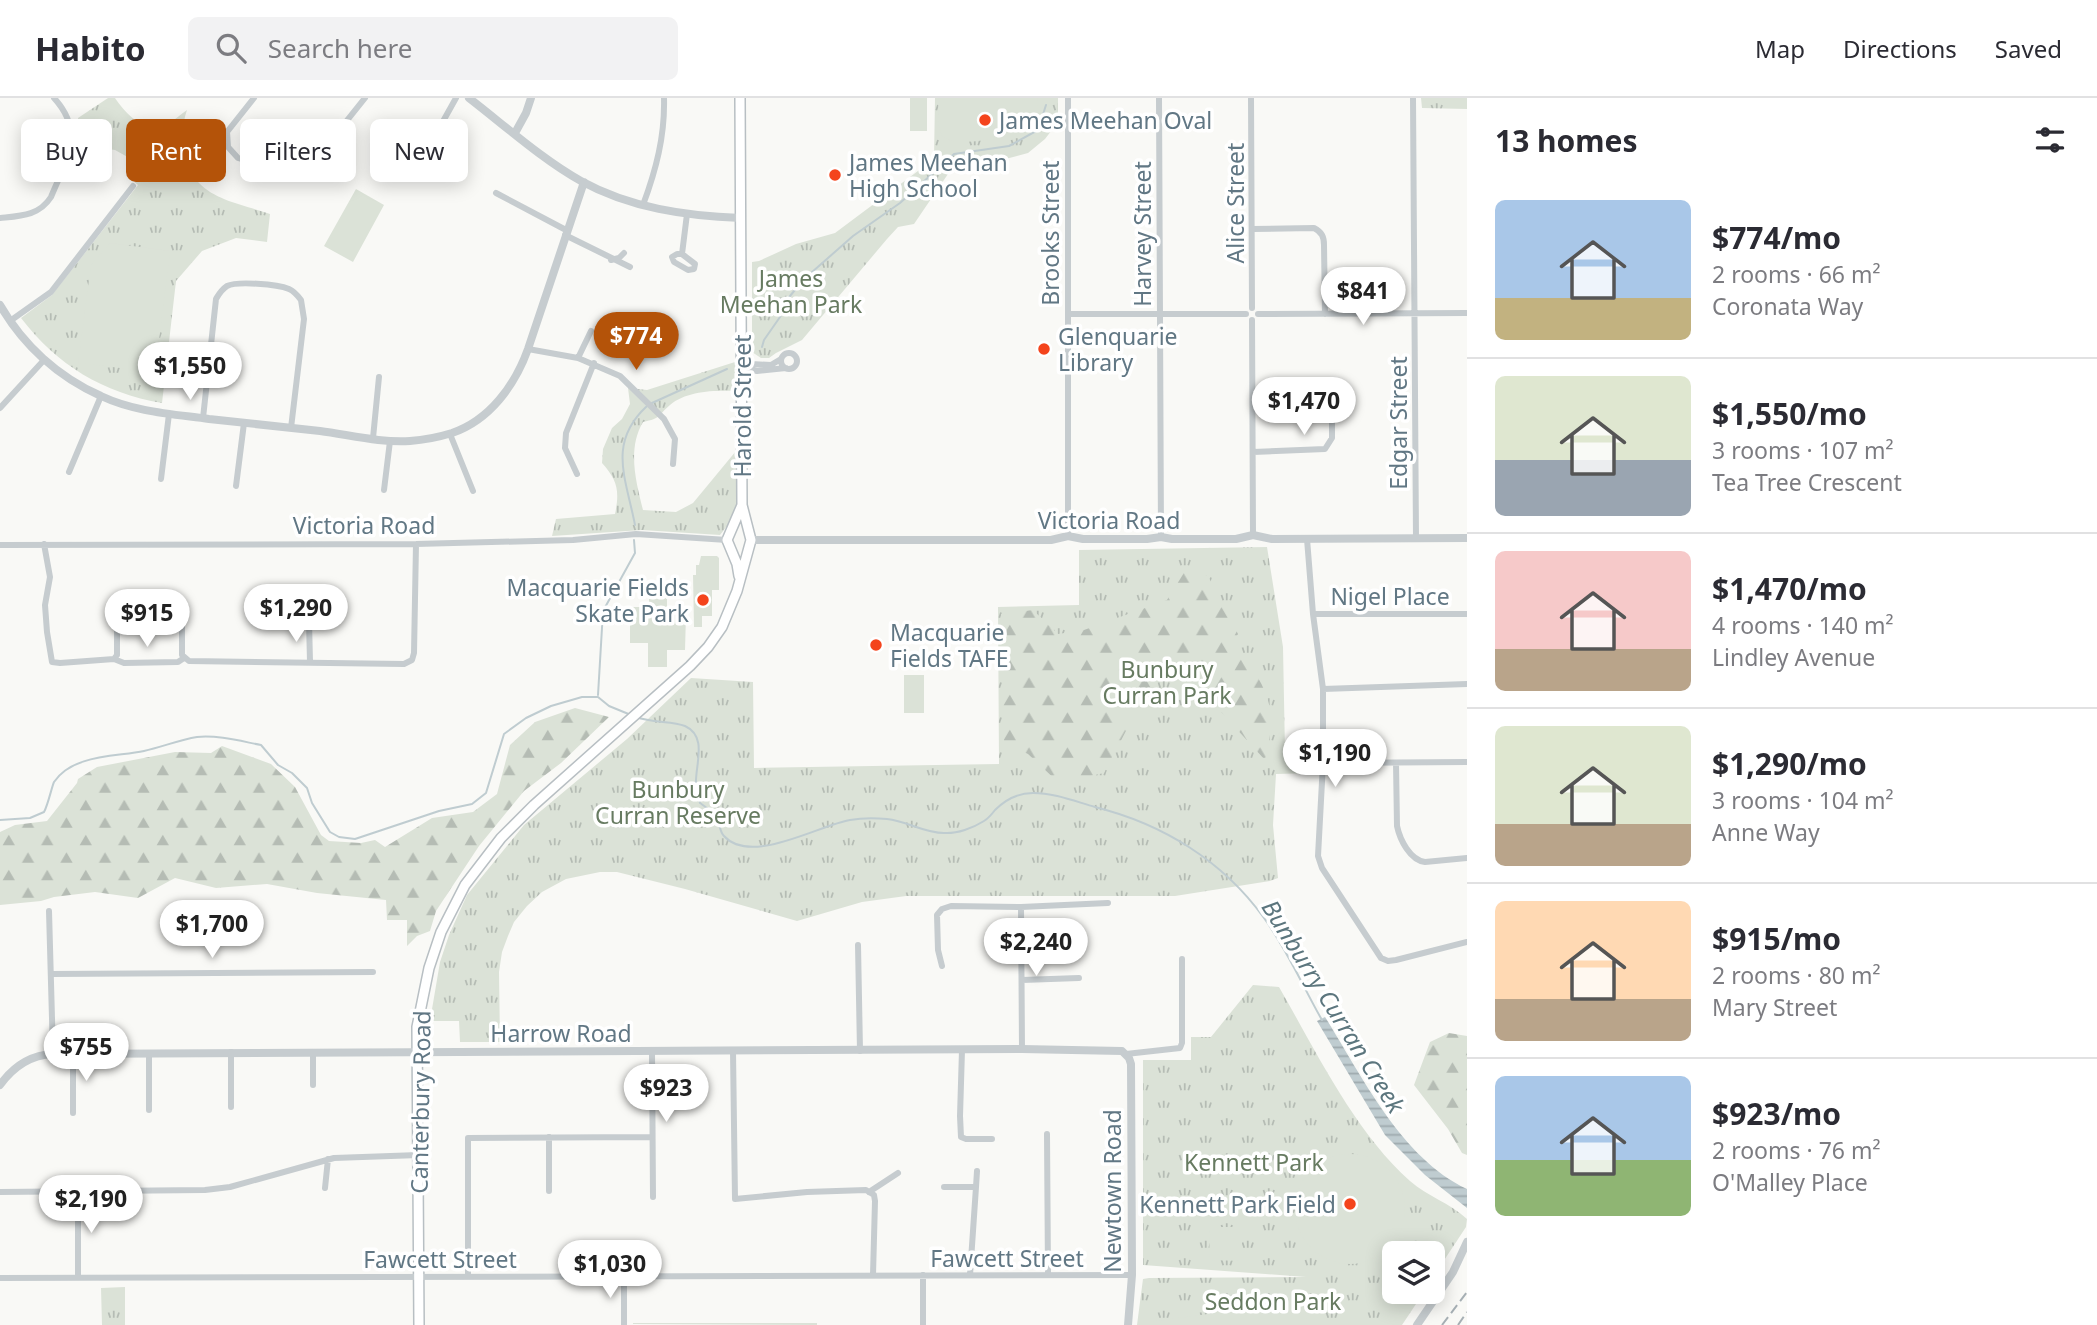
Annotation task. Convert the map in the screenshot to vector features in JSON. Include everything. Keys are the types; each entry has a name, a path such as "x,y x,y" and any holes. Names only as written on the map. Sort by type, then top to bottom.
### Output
{"main road":[{"name":"Harold Street","path":"740,98 741,353 746,365 741,384 742,505 748,540"},
{"name":"Harold Street","path":"730,540 742,505"},
{"path":"740,528 748,540 739,551 730,540 740,528"},
{"path":"730,540 739,577"},
{"name":"Canterbury Road","path":"418,1325 418,1019 429,968 441,932 465,885 501,838 708,647 722,627 737,592 748,540"}],"street":[{"path":"0,218 35,212 51,197 72,140 70,120 54,98"},
{"path":"254,98 227,132 228,147 238,158 294,175 309,168 365,98"},
{"path":"445,119 456,98"},
{"path":"469,98 584,182 643,205 687,214 741,218"},
{"path":"515,133 531,98"},
{"path":"643,205 656,168 664,98"},
{"name":"Brooks Street","path":"1068,98 1068,536"},
{"name":"Harvey Street","path":"1159,98 1161,537"},
{"name":"Alice Street","path":"1251,98 1252,308"},
{"name":"Edgar Street","path":"1413,98 1416,539"},
{"path":"0,304 28,344 44,360 76,383 101,396 146,411 390,441 410,441 450,434 473,422 497,402 516,376 528,349 584,182"},
{"path":"10,321 51,292 133,187"},
{"path":"496,193 611,260 630,267"},
{"path":"682,254 687,214"},
{"path":"1253,229 1314,228 1320,231 1324,237 1325,314"},
{"path":"611,260 624,253"},
{"path":"203,418 216,299 227,286 246,283 288,289 302,300 304,319 291,428"},
{"path":"1068,314 1246,314 1252,308 1258,314 1467,313"},
{"path":"1246,314 1252,320 1253,535"},
{"path":"1252,320 1258,314"},
{"path":"578,358 591,331"},
{"path":"528,349 578,358 620,376 664,419 675,439 673,464"},
{"path":"741,384 745,377 757,370 794,367 796,362 795,357 786,354 771,365 746,365"},
{"path":"781,359 786,368"},
{"path":"0,408 44,360"},
{"path":"577,474 565,447 566,433 594,363"},
{"path":"746,365 757,370"},
{"path":"373,438 379,377"},
{"path":"69,472 101,396"},
{"path":"1253,452 1325,449 1332,438 1332,400"},
{"path":"161,479 169,414"},
{"path":"236,486 243,423"},
{"path":"450,434 473,491"},
{"path":"384,490 390,441"},
{"name":"Victoria Road","path":"0,545 416,544 573,540 636,534 730,540"},
{"name":"Victoria Road","path":"748,540 1051,540 1068,536 1147,540 1161,537 1172,540 1226,539 1253,535 1272,539 1467,538"},
{"path":"1307,539 1323,689 1323,763 1318,856 1322,869 1381,958 1396,960 1467,942"},
{"path":"44,544 50,577 45,605 52,662 114,659 124,663 178,662 183,656 182,615"},
{"path":"183,656 189,662 404,664 412,660 414,653 416,544"},
{"name":"Nigel Place","path":"1313,614 1467,614"},
{"path":"114,659 117,656 117,615"},
{"path":"301,615 309,621 310,662"},
{"path":"1323,689 1467,684"},
{"path":"1323,763 1467,762"},
{"path":"1396,763 1397,826 1399,835 1413,857 1425,862 1467,858"},
{"path":"942,966 938,950 937,915 942,909 951,906 1021,907 1108,903"},
{"path":"1021,907 1022,1049"},
{"path":"49,911 52,1054"},
{"path":"858,945 860,1051"},
{"path":"1128,1056 1180,1048 1182,958"},
{"path":"51,974 373,972"},
{"path":"1022,980 1079,978"},
{"path":"962,1049 961,1137 992,1139"},
{"name":"Harrow Road","path":"0,1083 28,1060 52,1054 1022,1049 1116,1050 1128,1056"},
{"path":"733,1051 735,1199 860,1189 869,1192 874,1195 875,1201 873,1275"},
{"path":"231,1052 231,1107"},
{"path":"313,1052 313,1086"},
{"path":"652,1052 653,1197"},
{"path":"149,1053 149,1110"},
{"path":"73,1054 73,1113"},
{"name":"Newtown Road","path":"1128,1056 1132,1275 1128,1325"},
{"path":"1047,1134 1048,1275"},
{"path":"549,1137 549,1191"},
{"path":"468,1277 468,1138 652,1137"},
{"path":"0,1192 205,1190 230,1187 328,1159 373,1155 419,1156"},
{"path":"325,1188 328,1159"},
{"path":"970,1275 977,1171"},
{"path":"869,1192 898,1173"},
{"path":"944,1187 976,1187"},
{"path":"78,1192 78,1278"},
{"path":"1417,1325 1453,1272 1467,1242"},
{"path":"922,1325 923,1275"},
{"name":"Fawcett Street","path":"0,1278 1132,1275"},
{"path":"624,1276 624,1325"}],"green space":[{"path":"108,98 115,98 135,119 126,119 126,156 112,150 112,119 78,118"},
{"path":"910,98 927,98 927,131 910,131"},
{"name":"James Meehan Park","path":"935,98 1058,98 1058,122 1045,139 1028,153 948,174 914,224 898,227 802,340 769,358 761,358 752,352 752,262 796,244 835,233 934,159"},
{"name":"James Meehan Oval","path":"938,98 1038,98 1033,117 1020,132 997,138 958,142 942,136"},
{"path":"1421,98 1467,98 1467,109 1422,108"},
{"path":"187,110 185,119 175,119"},
{"path":"134,182 198,182 223,199 270,214 267,242 236,238 202,251 176,281 162,403 120,392 83,374 50,350 21,318 52,295 138,185"},
{"path":"356,189 384,205 353,262 324,246"},
{"path":"110,243 170,251 155,372 78,363 91,265"},
{"path":"735,362 735,391 701,392 677,400 656,418 643,422 638,432 634,454 643,510 676,512 693,503 736,451 738,512 720,535 642,530 552,536 556,519 615,514 616,486 602,463 603,449 612,428 622,419 630,404 628,388 647,390"},
{"name":"Bunbury Curran Reserve","path":"1267,547 1283,647 1285,752 1317,752 1316,773 1276,774 1273,825 1278,878 1175,896 906,896 862,902 797,921 617,872 600,872 566,879 542,892 514,922 502,952 499,972 500,1042 460,1042 459,1021 430,1021 440,962 467,895 524,825 627,739 691,678 753,682 754,768 999,764 998,607 1079,605 1079,550"},
{"name":"Macquarie Fields Skate Park","path":"701,556 719,558 719,590 712,590 712,616 702,616 702,627 694,627 693,575 696,575 696,565 699,565"},
{"path":"1187,568 1208,576 1238,634 1232,644 1254,672 1266,693 1271,727 1265,760 1180,664 1166,669 1140,704 1104,773 1059,783 1028,754 1004,742 1001,614 1033,610 1058,634 1084,630 1167,600"},
{"path":"649,595 667,595 667,614 686,615 685,650 667,650 667,667 648,667 648,643 630,643 630,607 649,607"},
{"path":"904,675 924,675 924,713 904,713"},
{"path":"575,708 609,717 561,763 524,791 479,846 436,911 430,931 417,936 407,946 407,920 387,920 386,900 317,893 267,884 216,888 175,878 138,898 95,892 0,905 0,832 15,825 47,821 78,779 97,767 175,752 211,753 222,746 271,764 295,787 321,835 329,841 361,843 375,840 385,847 432,818 473,812 497,794 510,745 535,722"},
{"name":"Kennett Park","path":"1253,985 1279,987 1337,1089 1371,1139 1410,1181 1467,1219 1466,1227 1445,1259 1445,1241 1382,1241 1382,1304 1416,1304 1402,1325 1137,1325 1143,1279 1306,1277 1143,1265 1143,1060 1191,1060 1191,1037 1211,1037"},
{"path":"1449,1033 1467,1036 1467,1155 1462,1153 1448,1129 1414,1085 1430,1042"},
{"name":"Kennett Park Field","path":"1350,1154 1371,1159 1389,1170 1403,1198 1403,1220 1394,1241 1382,1241 1382,1253 1371,1259 1350,1264 1329,1259 1311,1248 1300,1230 1295,1209 1300,1188 1311,1170 1329,1159"},
{"path":"1210,1227 1242,1227 1242,1261 1209,1260"},
{"path":"125,1287 125,1325 102,1325 101,1288"},
{"name":"Seddon Park","path":"1304,1301 1307,1325 1149,1325 1149,1322"},
{"path":"633,1323 817,1325 633,1324"}],"shaded area":[{"path":"1325,1017 1369,1089 1403,1137 1443,1175 1467,1189 1467,1208 1425,1175 1385,1135 1317,1021"}],"waterway":[{"path":"762,347 790,296 803,280 853,236 900,203 954,154 1009,146 1038,130 1046,105"},
{"path":"652,403 727,369"},
{"path":"635,525 624,476 623,448 627,434 647,406"},
{"path":"598,695 603,611 635,553 634,540"},
{"name":"Bunburry Curran Creek","path":"0,820 30,818 44,812 54,782 62,773 83,761 144,751 197,737 213,737 261,745 278,765 292,773 307,788 312,803 330,832 339,837 355,839 439,811 472,804 486,793 504,734 526,718 551,706 582,697 598,697 609,706 631,715"},
{"name":"Bunburry Curran Creek","path":"636,717 680,724 697,737 699,753 696,787 700,803 715,816 724,836 736,844 751,847 768,845 837,823 864,819 887,819 929,831 954,833 984,821 1012,797 1033,793 1064,798 1144,824 1190,847 1230,879 1248,898 1280,942 1322,1020"}],"railway":[{"path":"1442,1325 1467,1292"},
{"path":"1458,1325 1467,1312"}],"place":[{"name":"James Meehan Oval","path":"985,120"},
{"name":"James Meehan High School","path":"835,175"},
{"name":"Glenquarie Library","path":"1044,349"},
{"name":"Macquarie Fields Skate Park","path":"703,600"},
{"name":"Macquarie Fields TAFE","path":"876,645"},
{"name":"Kennett Park Field","path":"1350,1204"}],"park label":[{"name":"Bunbury Curran Park","path":"1167,682"}]}
